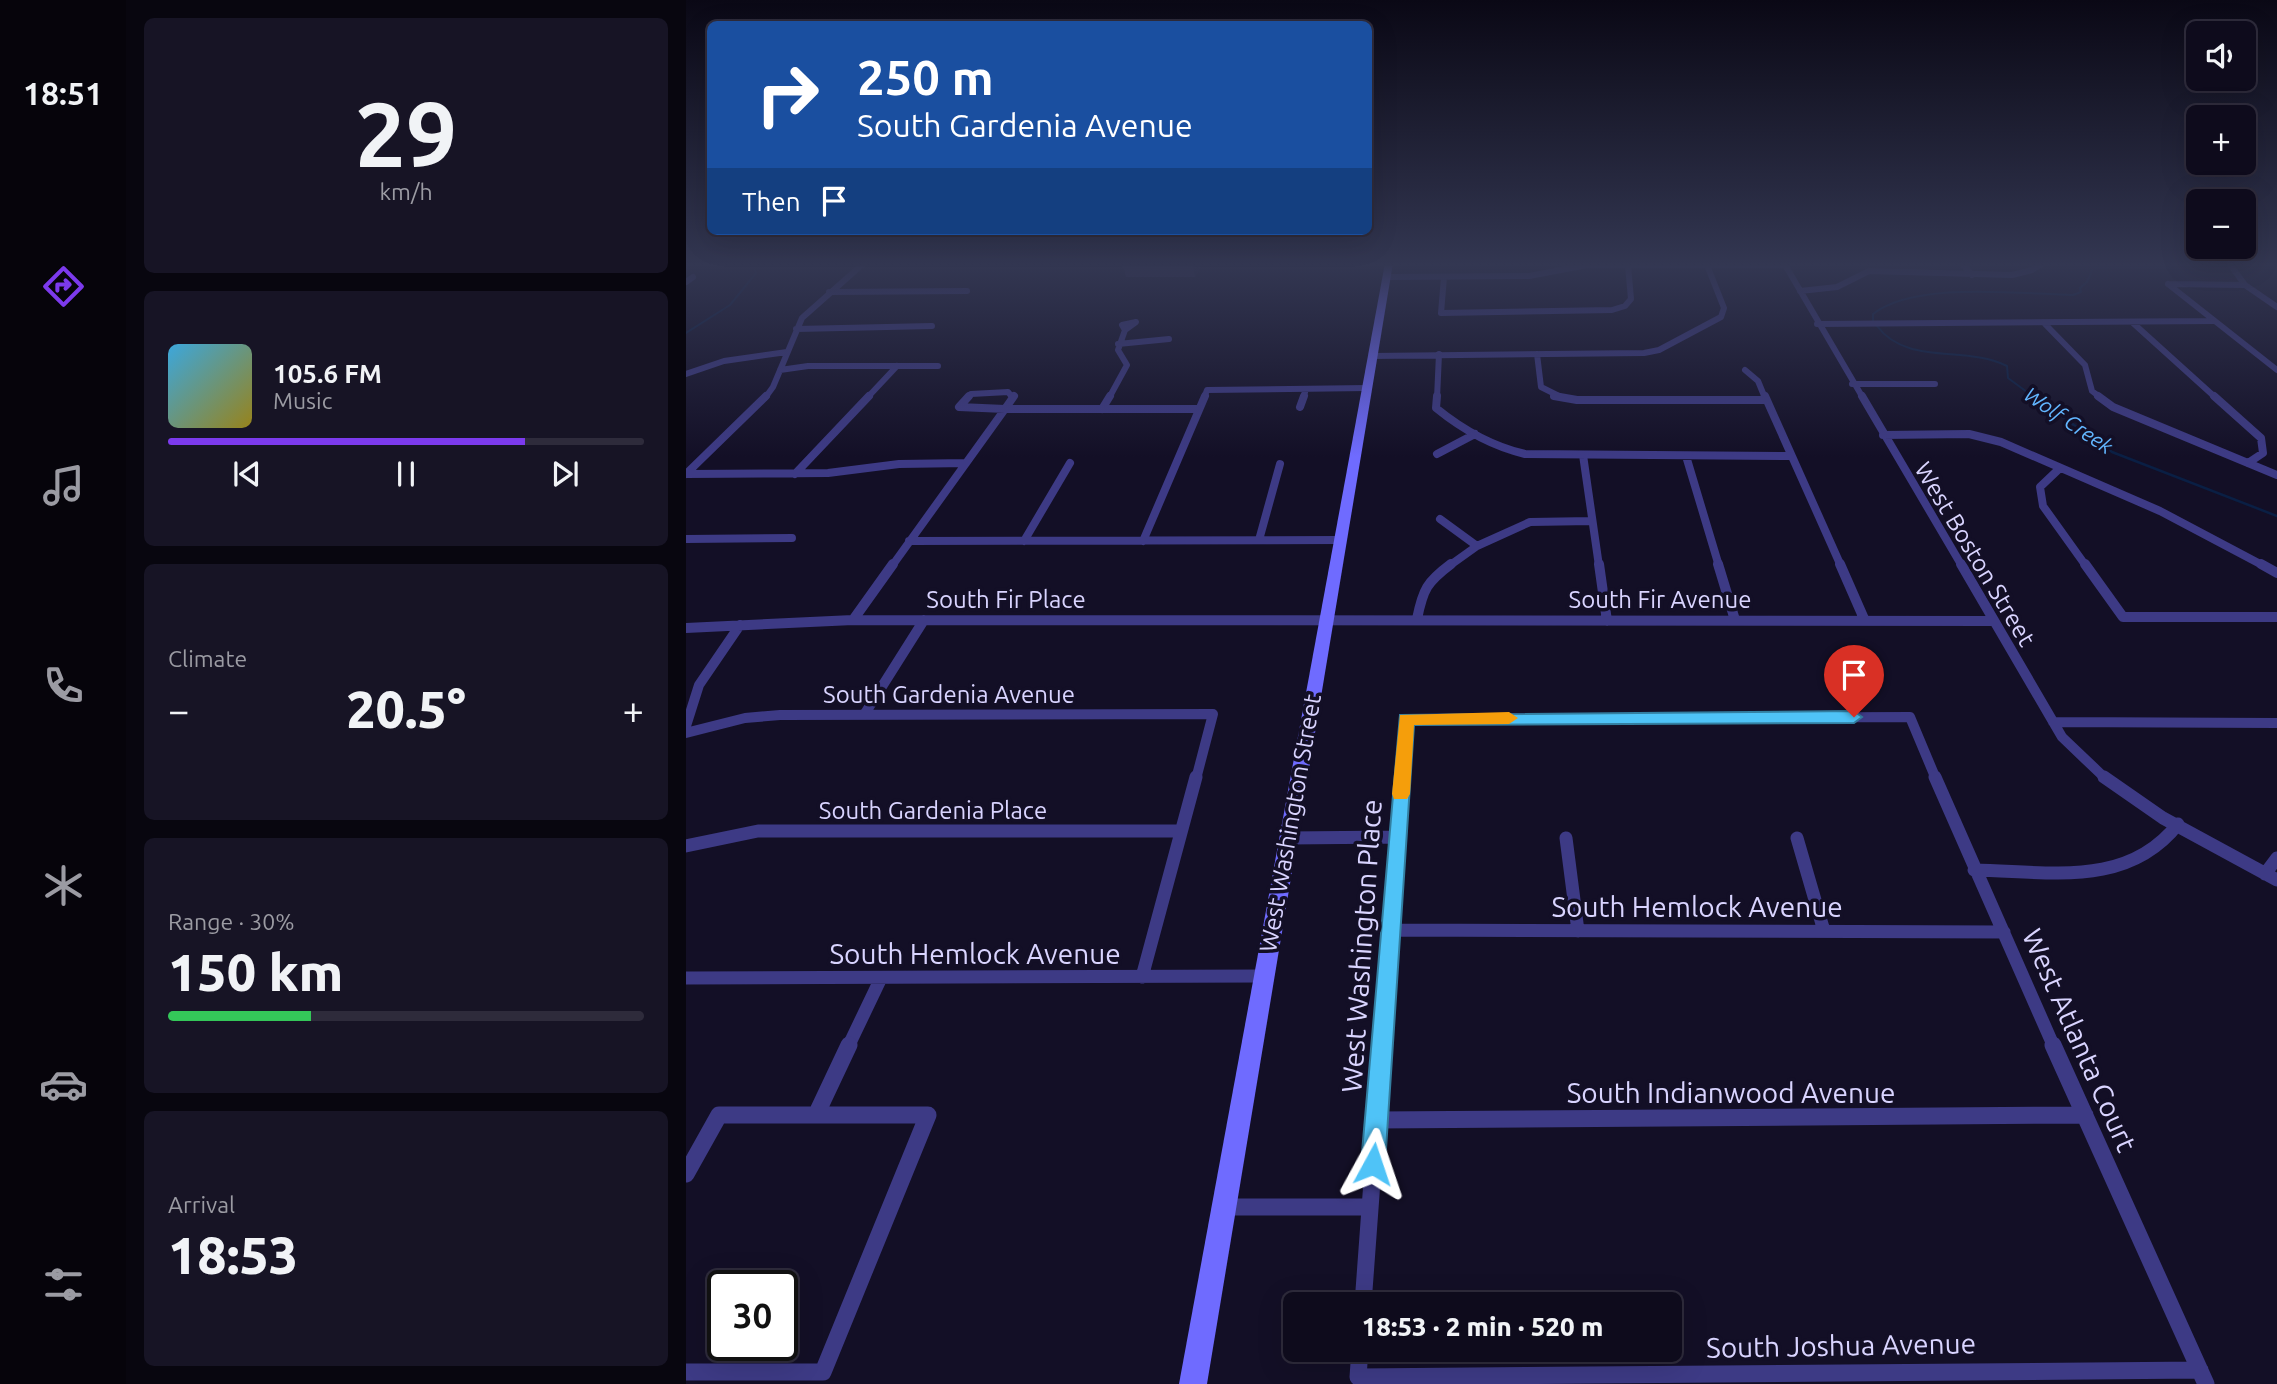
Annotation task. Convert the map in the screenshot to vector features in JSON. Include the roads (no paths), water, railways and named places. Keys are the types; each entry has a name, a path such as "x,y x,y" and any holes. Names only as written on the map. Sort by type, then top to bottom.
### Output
{"main road":[{"name":"West Washington Street","path":"1193,1384 1378,328"}],"street":[{"path":"686,474 757,407 780,370 796,329 860,328"},
{"path":"1373,354 1644,353 1659,350 1701,328"},
{"name":"West Boston Street","path":"1819,328 2053,722 2072,748 2107,780 2271,877"},
{"path":"2048,328 2085,365 2092,391 2113,407 2277,475"},
{"path":"2138,328 2261,438 2263,453 2248,463"},
{"path":"2222,328 2277,370"},
{"path":"1102,409 1126,365 1118,344 1125,330"},
{"path":"1118,344 1169,339"},
{"path":"686,374 724,361 787,352"},
{"path":"1439,354 1436,408 1475,434 1523,454 1790,456"},
{"path":"1537,354 1541,387 1554,397 1577,400 1766,400"},
{"path":"780,370 808,366 938,366"},
{"path":"795,474 897,366"},
{"path":"1745,370 1758,381 1865,621"},
{"path":"1852,384 1935,384"},
{"path":"1143,541 1207,390 1366,391"},
{"path":"1300,407 1306,390"},
{"path":"853,620 1005,409 1013,394 971,394 959,407 1005,409 1199,409"},
{"path":"1437,454 1475,434"},
{"path":"1883,435 1969,434 2001,442 2160,511 2277,573"},
{"path":"1583,455 1607,621"},
{"path":"1686,456 1735,620"},
{"path":"686,474 839,473 899,464 966,463"},
{"path":"1024,541 1070,463"},
{"path":"1259,540 1280,464"},
{"path":"2060,468 2040,487 2043,506 2123,617 2277,617"},
{"path":"1440,519 1477,545"},
{"path":"1417,619 1422,594 1431,579 1477,545 1530,522 1592,521"},
{"path":"686,539 792,538"},
{"path":"909,541 1340,540"},
{"name":"South Fir Avenue","path":"1327,619 1993,621"},
{"name":"South Fir Place","path":"686,628 853,620 1327,619"},
{"path":"864,715 924,620"},
{"path":"686,726 699,685 740,625"},
{"name":"South Gardenia Avenue","path":"686,733 760,716 1213,714 1181,831"},
{"name":"West Atlanta Court","path":"1406,719 1910,717 1974,870 2203,1377"},
{"name":"West Washington Place","path":"1364,1292 1406,719"},
{"path":"2053,722 2277,723"},
{"path":"1974,870 2074,870 2124,864 2157,848 2178,824"},
{"name":"South Gardenia Place","path":"686,846 758,831 1181,831"},
{"path":"1142,977 1181,831"},
{"path":"1288,838 1398,837"},
{"path":"1566,838 1578,931"},
{"path":"1797,838 1824,931"},
{"path":"2271,877 2277,858"},
{"name":"South Hemlock Avenue","path":"1391,930 2004,932"},
{"name":"South Hemlock Avenue","path":"686,978 1264,976"},
{"path":"816,1115 881,978"},
{"path":"686,1174 719,1115 928,1115 823,1372 686,1373"},
{"name":"South Indianwood Avenue","path":"1377,1120 2085,1115"},
{"path":"1223,1207 1370,1207"},
{"name":"South Joshua Avenue","path":"1359,1362 1358,1377 2203,1377"}],"waterway":[{"path":"686,333 695,328"},
{"name":"Wolf Creek","path":"1879,328 1889,338 1920,351 1991,360 2007,366 2008,378 2035,398"},
{"name":"Wolf Creek","path":"2033,396 2112,452 2277,516"}]}
